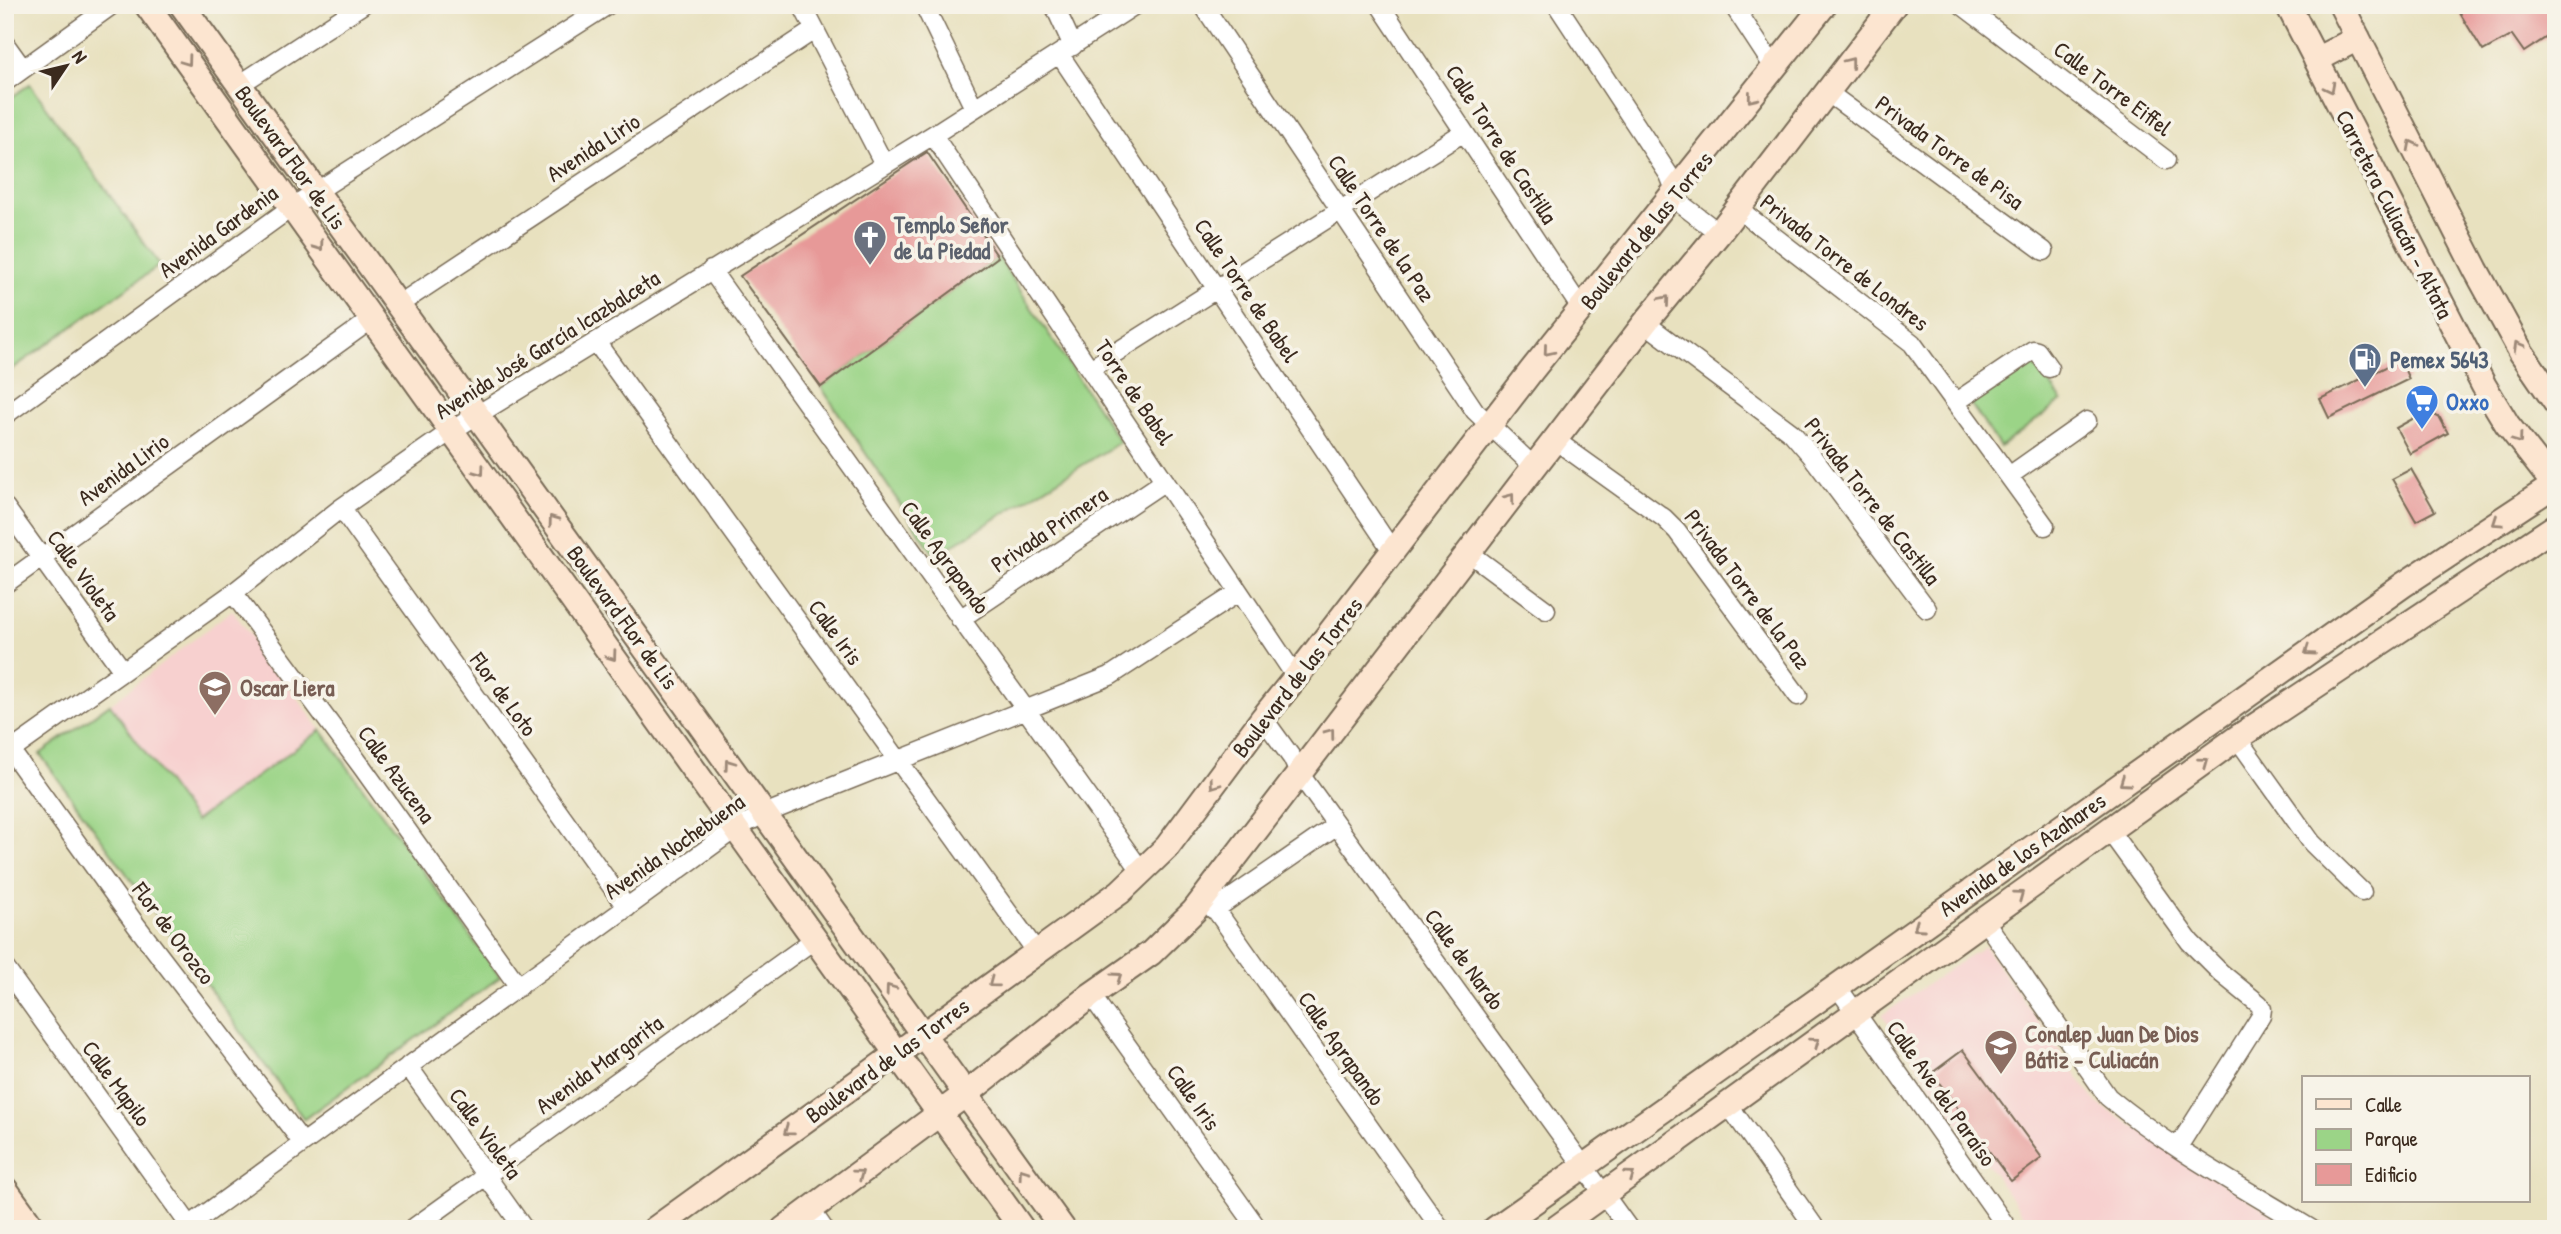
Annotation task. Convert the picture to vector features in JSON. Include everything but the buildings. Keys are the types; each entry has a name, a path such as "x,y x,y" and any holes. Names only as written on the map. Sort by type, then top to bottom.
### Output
{"street":[{"path":"5,82 112,5"},
{"name":"Boulevard Flor de Lis","path":"147,5 1022,1229"},
{"name":"Boulevard Flor de Lis","path":"182,5 1063,1229"},
{"path":"239,85 362,5"},
{"name":"Avenida Gardenia","path":"5,415 292,207 608,5"},
{"path":"802,5 884,164"},
{"path":"924,5 974,108"},
{"name":"Calle Torre de Babel","path":"1054,5 1067,51 1216,288 1393,552"},
{"name":"Avenida José García Icazbalceta","path":"8,753 233,593 341,508 452,431 933,135 1135,5"},
{"name":"Calle Torre de la Paz","path":"1203,5 1475,411 1534,467"},
{"name":"Calle Torre de Castilla","path":"1380,5 1582,310"},
{"path":"1557,5 1669,175 1681,204 1719,233"},
{"path":"1733,5 1775,69"},
{"name":"Boulevard de las Torres","path":"655,1229 1120,892 1167,847 1263,718 1532,370 1824,5"},
{"path":"1210,903 1299,774 1468,552 1894,5"},
{"name":"Calle Torre Eiffel","path":"1962,5 2166,160"},
{"name":"Carretera Culiacán - Altata","path":"2288,5 2484,386 2507,424 2555,485"},
{"name":"Carretera Culiacán - Altata","path":"2341,5 2476,270 2521,352 2556,403"},
{"name":"Avenida Lirio","path":"398,305 814,30"},
{"path":"2316,60 2358,38"},
{"path":"5,44 23,69"},
{"name":"Privada Torre de Pisa","path":"1828,92 2044,251"},
{"path":"1090,369 1464,132"},
{"name":"Torre de Babel","path":"933,135 1297,677"},
{"name":"Privada Torre de Londres","path":"1737,208 1912,343 2045,526"},
{"name":"Calle Agrapando","path":"711,270 1142,872"},
{"name":"Avenida Lirio","path":"5,584 372,319"},
{"name":"Privada Torre de Castilla","path":"1645,323 1792,433 1927,609"},
{"name":"Calle Iris","path":"596,342 1036,951"},
{"path":"1956,402 2033,350 2049,368"},
{"path":"2009,476 2087,421"},
{"name":"Privada Torre de la Paz","path":"1555,440 1664,517 1798,696"},
{"name":"Privada Primera","path":"960,619 1165,481"},
{"name":"Avenida de los Azahares","path":"1494,1229 2403,585 2555,485"},
{"name":"Calle Violeta","path":"5,507 123,671"},
{"name":"Flor de Loto","path":"341,508 627,908"},
{"name":"Avenida de los Azahares","path":"1555,1229 2237,738 2556,526"},
{"path":"1468,552 1546,610"},
{"name":"Avenida Nochebuena","path":"188,1227 736,828 764,814 1126,668 1239,592"},
{"name":"Calle Azucena","path":"233,593 362,767 519,987"},
{"name":"Calle de Nardo","path":"1263,718 1292,758 1299,774 1629,1229"},
{"path":"2237,738 2312,843 2362,892"},
{"name":"Flor de Orozco","path":"8,753 302,1142"},
{"path":"784,1229 817,1219 940,1114 1091,995 1151,953 1210,903 1337,825"},
{"path":"2109,830 2190,942 2262,1009 2261,1016 2178,1147"},
{"name":"Calle Agrapando","path":"1210,903 1441,1229"},
{"path":"1984,920 2108,1097 2178,1147 2311,1229"},
{"name":"Avenida Margarita","path":"412,1229 815,939"},
{"name":"Calle Mapilo","path":"5,968 188,1227"},
{"name":"Calle Ave del Paraíso","path":"1836,985 2008,1229"},
{"name":"Calle Iris","path":"1091,995 1258,1229"},
{"name":"Calle Violeta","path":"408,1066 524,1229"},
{"path":"1728,1104 1816,1229"},
{"path":"5,1189 34,1229"}],"shaded area":[{"name":"Oscar Liera","path":"232,610 321,730 195,821 110,704"},
{"name":"Conalep Juan De Dios Bátiz - Culiacán","path":"1984,946 2097,1103 2296,1229 2033,1229 1882,1015"}],"green space":[{"path":"30,84 160,265 5,374 5,102"},
{"path":"998,257 1120,442 935,556 821,387"},
{"path":"2030,355 2062,401 2000,447 1968,400"},
{"path":"110,704 195,821 321,730 500,977 304,1119 40,754"}],"place":[{"name":"Templo Señor de la Piedad","path":"870,267"},
{"name":"Pemex 5643","path":"2365,389"},
{"name":"Oxxo","path":"2422,431"},
{"name":"Oscar Liera","path":"215,717"},
{"name":"Conalep Juan De Dios Bátiz - Culiacán","path":"2001,1076"}]}
